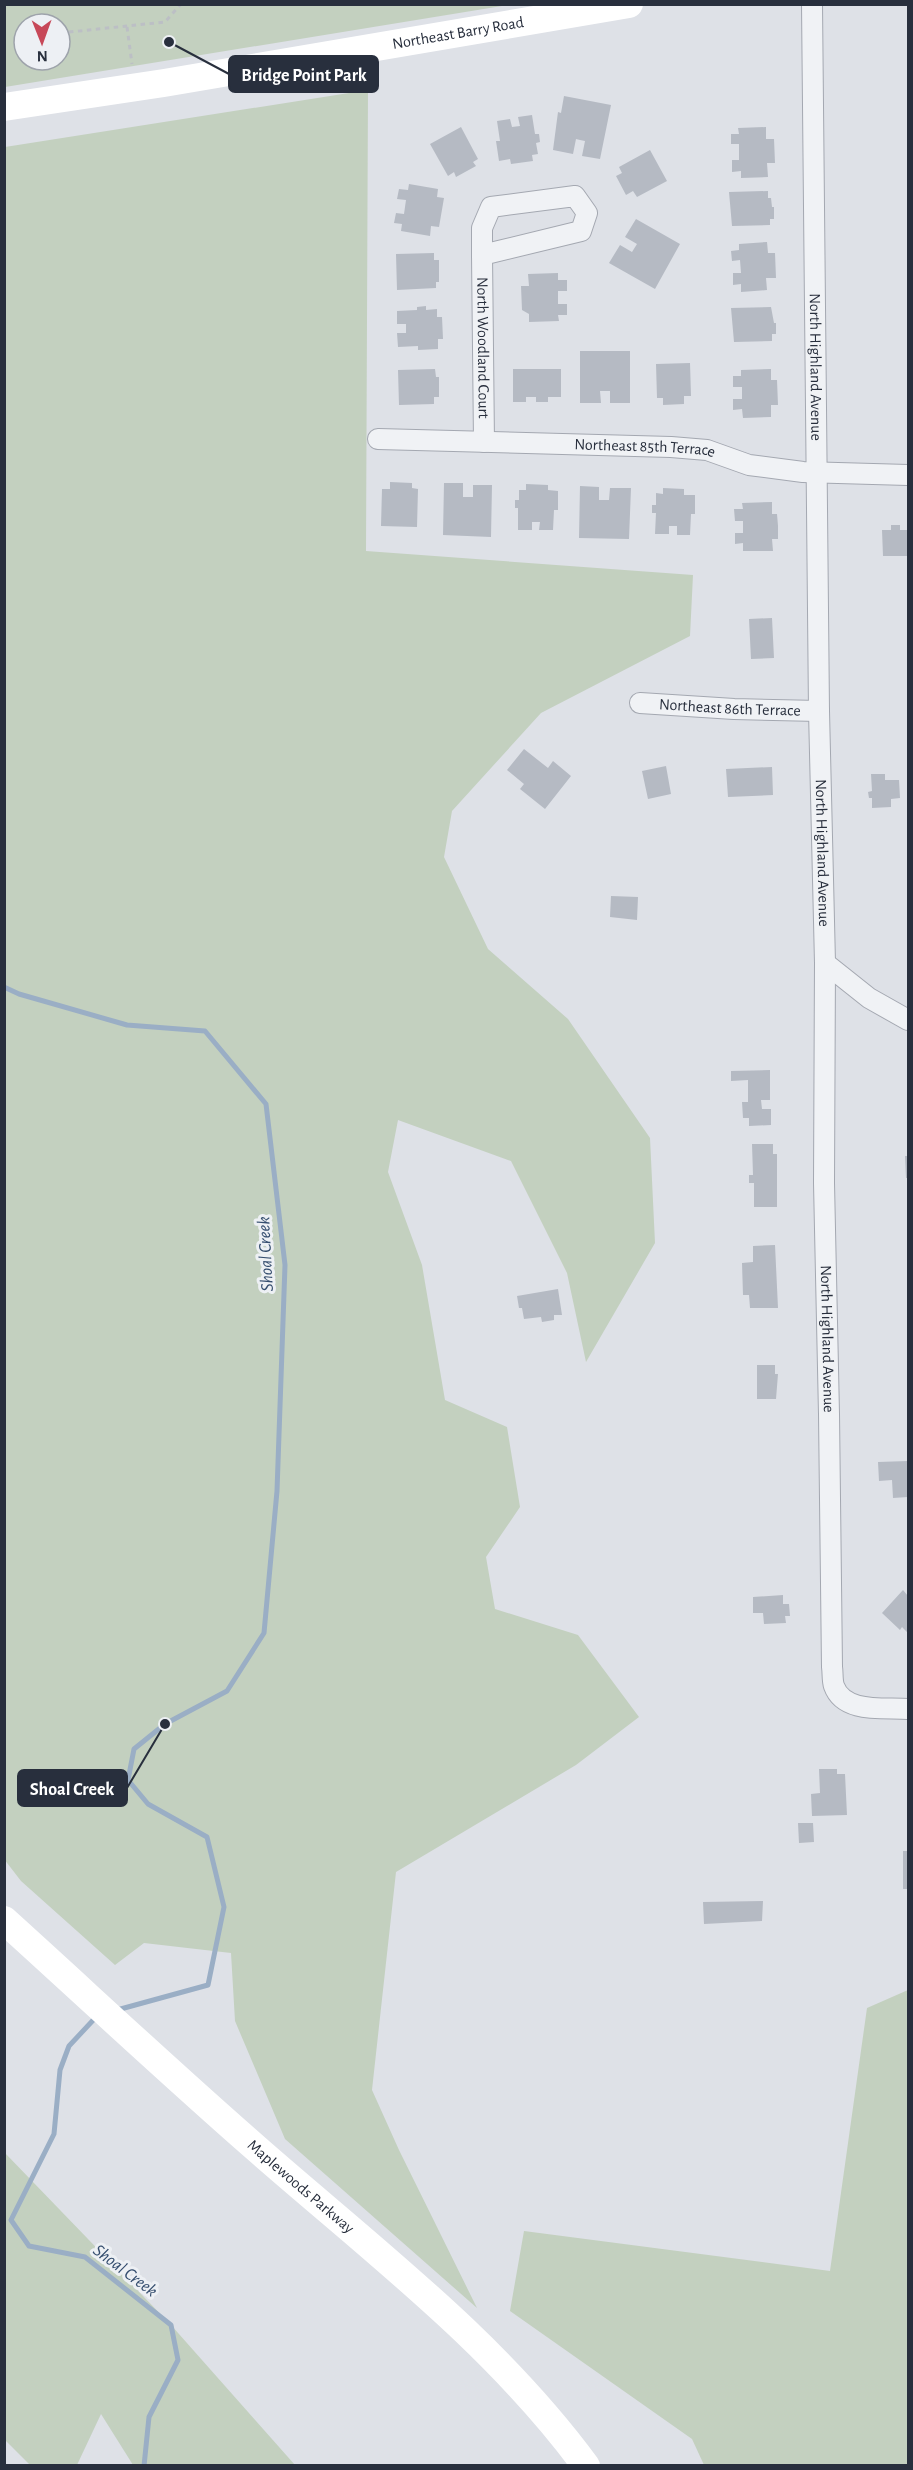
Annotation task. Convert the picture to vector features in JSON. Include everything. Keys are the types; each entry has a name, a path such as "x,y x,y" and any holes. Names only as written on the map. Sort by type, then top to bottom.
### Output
{"main road":[{"name":"Northeast Barry Road","path":"4,107 164,83 628,4"},
{"name":"Maplewoods Parkway","path":"4,1920 256,2148 430,2296 527,2394 586,2466"}],"street":[{"name":"North Highland Avenue","path":"812,4 819,711 825,963 824,1183 832,1666 835,1687 843,1698 855,1706 909,1708"},
{"name":"North Woodland Court","path":"482,255 581,231 586,213 575,196 491,207 482,228 482,255 484,442"},
{"name":"Northeast 85th Terrace","path":"378,439 671,447 707,450 749,465 817,474 909,475"},
{"name":"Northeast 86th Terrace","path":"640,703 819,711"},
{"path":"825,963 869,998 909,1020"}],"path":[{"path":"72,32 145,26 165,22 181,4"}],"green space":[{"path":"5,4 508,5 5,87"},
{"path":"368,90 366,551 693,575 690,636 541,713 452,811 444,857 488,949 568,1019 650,1138 655,1243 586,1362 567,1273 511,1161 398,1120 388,1172 422,1265 445,1400 507,1427 520,1507 486,1557 495,1609 578,1635 639,1717 576,1765 396,1872 372,2090 477,2308 285,2139 235,2021 231,1953 144,1943 115,1965 21,1881 4,1859 5,147"},
{"path":"908,1990 908,2465 704,2465 692,2439 510,2311 524,2231 830,2271 867,2008"},
{"path":"5,2153 171,2325 295,2465 133,2465 101,2414 77,2465 30,2465 5,2440"}],"building":[{"path":"564,96 611,105 600,159 582,156 585,141 576,139 573,154 553,150 558,112 561,113"},
{"path":"532,115 535,134 539,134 540,142 536,143 538,154 532,155 533,161 511,164 510,159 499,161 496,141 500,141 497,121 510,119 512,127 520,126 518,117"},
{"path":"461,127 478,159 473,162 476,166 456,177 454,172 448,176 430,144"},
{"path":"766,127 766,139 774,139 775,163 767,163 768,177 741,178 741,171 732,172 732,160 739,160 739,144 731,144 731,134 739,134 738,128"},
{"path":"650,150 667,181 637,197 633,191 626,195 616,176 622,173 619,167"},
{"path":"409,184 438,189 437,197 444,198 439,227 431,226 430,236 401,231 402,224 394,223 396,213 404,214 406,200 397,199 399,189 408,190"},
{"path":"768,191 768,198 771,198 772,207 774,207 774,219 770,219 770,225 732,226 729,192"},
{"path":"636,219 680,244 655,289 609,263 620,245 632,252 637,244 625,237"},
{"path":"767,242 768,253 775,253 776,278 766,278 767,290 741,292 741,284 733,285 733,273 741,273 740,260 732,261 731,251 739,250 739,244"},
{"path":"434,253 434,260 439,260 439,282 436,282 436,288 397,290 396,254"},
{"path":"558,273 558,280 567,280 567,291 558,291 558,304 567,304 567,315 558,315 559,321 529,322 529,314 522,310 521,286 529,286 528,274"},
{"path":"426,306 426,310 437,309 437,317 442,317 443,339 438,339 438,349 418,350 418,346 398,347 397,333 406,333 406,324 397,324 397,311 417,310 417,307"},
{"path":"771,307 774,323 776,323 776,334 772,334 772,341 734,342 731,308"},
{"path":"580,351 630,351 630,403 610,403 610,391 600,391 601,403 580,403"},
{"path":"690,363 691,396 684,396 684,404 663,405 663,398 657,398 656,364"},
{"path":"435,369 436,377 439,377 439,397 434,397 434,404 399,405 398,370"},
{"path":"513,369 561,369 561,397 548,397 548,402 536,402 536,397 526,397 526,402 513,402"},
{"path":"771,369 771,380 777,380 778,405 771,405 771,417 743,418 742,409 733,410 733,399 742,399 742,387 733,387 733,376 741,376 741,370"},
{"path":"390,482 412,483 412,488 418,489 417,527 381,526 382,489 390,489"},
{"path":"444,483 463,483 463,497 473,497 473,485 492,485 491,537 443,535"},
{"path":"526,484 548,485 548,490 558,491 558,510 554,510 553,530 539,530 540,522 532,522 532,530 518,530 518,508 515,508 515,500 519,500 519,490 526,490"},
{"path":"580,486 599,487 599,500 609,500 610,488 631,488 629,539 579,538"},
{"path":"663,488 684,489 684,495 695,495 695,514 691,514 690,535 677,535 677,526 669,526 669,534 655,534 656,513 652,513 652,505 656,505 656,493 663,494"},
{"path":"772,502 772,514 777,514 778,526 778,539 772,539 773,551 743,551 743,543 735,544 735,533 743,533 743,521 735,521 734,509 743,509 742,503"},
{"path":"891,525 900,525 900,530 908,530 908,556 883,556 882,530 891,530"},
{"path":"772,618 774,658 751,659 749,619"},
{"path":"524,749 548,768 553,761 571,776 545,809 520,789 524,784 507,770"},
{"path":"666,766 671,794 648,799 642,771"},
{"path":"772,767 773,795 728,797 726,769"},
{"path":"871,774 885,774 885,780 899,780 900,798 891,799 891,807 872,808 872,798 869,798 868,792 872,791"},
{"path":"611,896 638,897 637,920 610,917"},
{"path":"770,1070 770,1100 761,1100 762,1109 771,1109 771,1125 749,1126 749,1118 743,1118 742,1102 748,1102 748,1080 731,1081 731,1071"},
{"path":"752,1144 773,1144 773,1154 777,1154 777,1207 754,1207 754,1183 749,1183 749,1175 753,1175"},
{"path":"905,1156 908,1156 908,1178 906,1178"},
{"path":"775,1245 778,1308 750,1308 749,1295 743,1295 742,1263 753,1262 753,1246"},
{"path":"558,1289 562,1315 554,1315 554,1320 542,1322 541,1317 524,1319 517,1296"},
{"path":"757,1365 775,1365 775,1374 778,1374 776,1399 757,1399"},
{"path":"908,1461 908,1497 893,1498 892,1480 879,1481 878,1462"},
{"path":"903,1590 908,1596 908,1633 902,1627 900,1630 882,1613"},
{"path":"783,1595 783,1604 789,1604 790,1616 785,1616 786,1623 764,1624 763,1613 753,1613 753,1597"},
{"path":"819,1769 837,1769 837,1774 845,1774 847,1815 812,1816 811,1794 820,1793"},
{"path":"798,1823 813,1823 814,1842 799,1843"},
{"path":"903,1851 908,1851 908,1889 903,1889"},
{"path":"763,1901 762,1921 704,1924 703,1902"}],"waterway":[{"name":"Shoal Creek","path":"4,987 19,994 127,1025 205,1031 266,1104 285,1265 277,1491 264,1633 227,1691 165,1724 134,1749 128,1780 148,1804 207,1837 224,1907 208,1985 117,2010"},
{"name":"Shoal Creek","path":"97,2016 69,2046 60,2070 54,2134 11,2220 29,2246 85,2257 171,2325 178,2360 149,2417 144,2466"}],"place":[{"name":"Bridge Point Park","path":"169,42"},
{"name":"Shoal Creek","path":"165,1724"}]}
